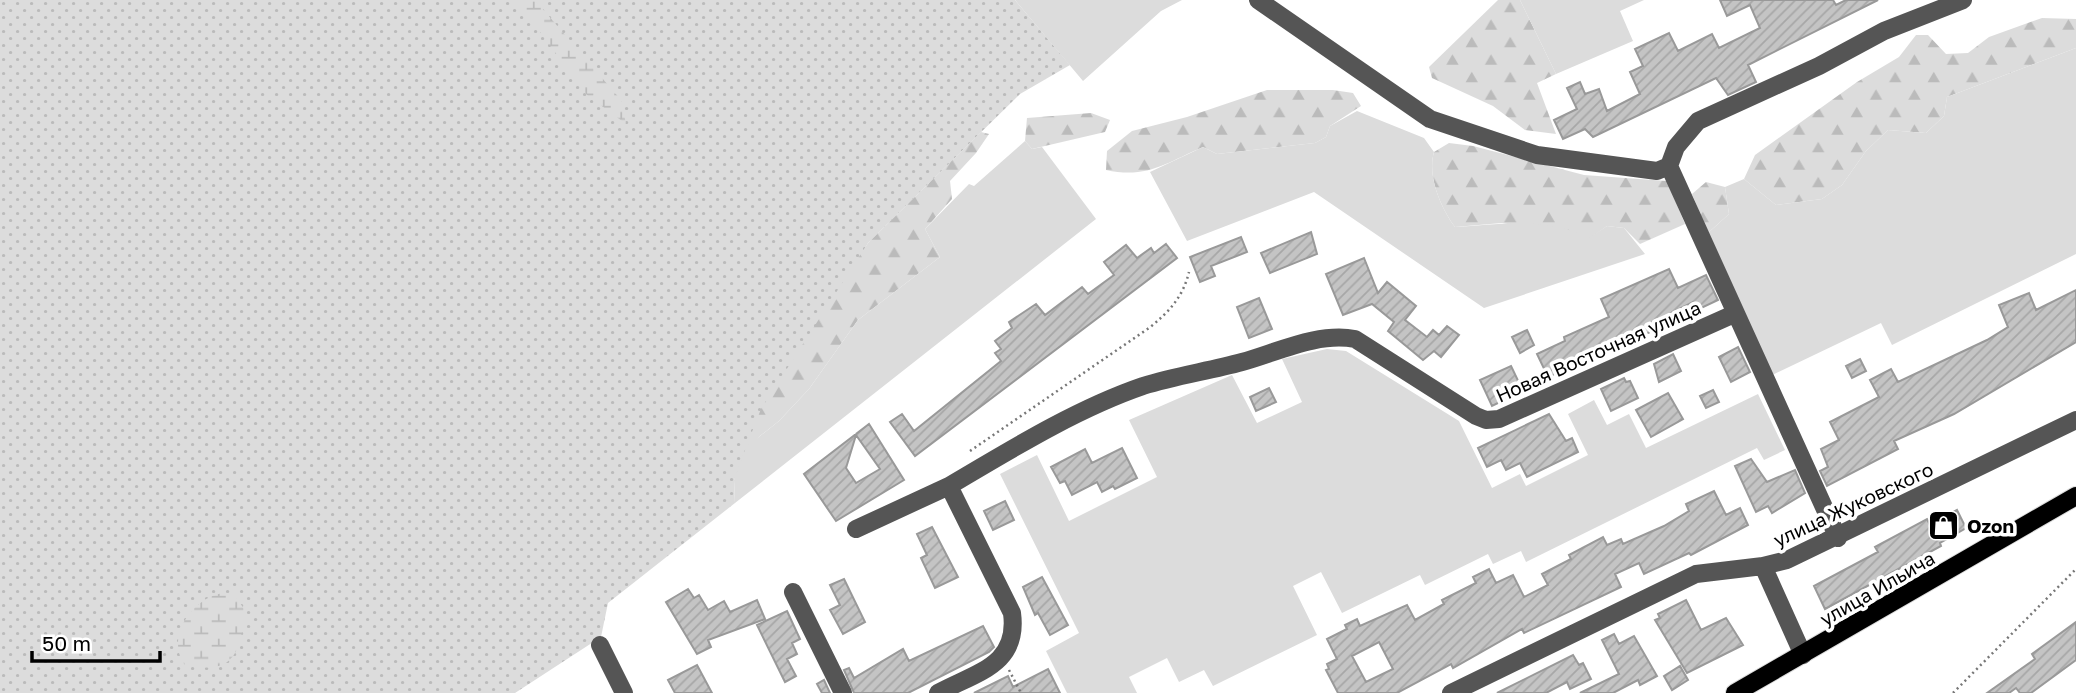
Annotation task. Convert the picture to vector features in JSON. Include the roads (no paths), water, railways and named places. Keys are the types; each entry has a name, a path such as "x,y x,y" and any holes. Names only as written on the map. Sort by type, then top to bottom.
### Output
{"main road":[{"name":"улица Ильича","path":"1735,693 2076,496"}],"street":[{"path":"1258,0 1430,119 1537,155 1638,170 1657,171 1669,166"},
{"path":"1838,538 1669,166 1676,147 1698,121 1819,66 1884,32 1955,4"},
{"name":"Новая Восточная улица","path":"856,529 949,486 1112,398 1145,386 1242,362 1292,346 1341,336 1356,339 1486,420 1499,419 1734,314"},
{"name":"улица Жуковского","path":"1451,693 1696,574 1763,566 1787,560 1838,538 2076,420"},
{"path":"938,693 1003,658 1010,648 1014,631 1012,613 949,486"},
{"path":"1763,566 1803,655"},
{"path":"793,592 843,693"},
{"path":"600,645 624,693"}],"place":[{"name":"Ozon","path":"1944,525"}]}
